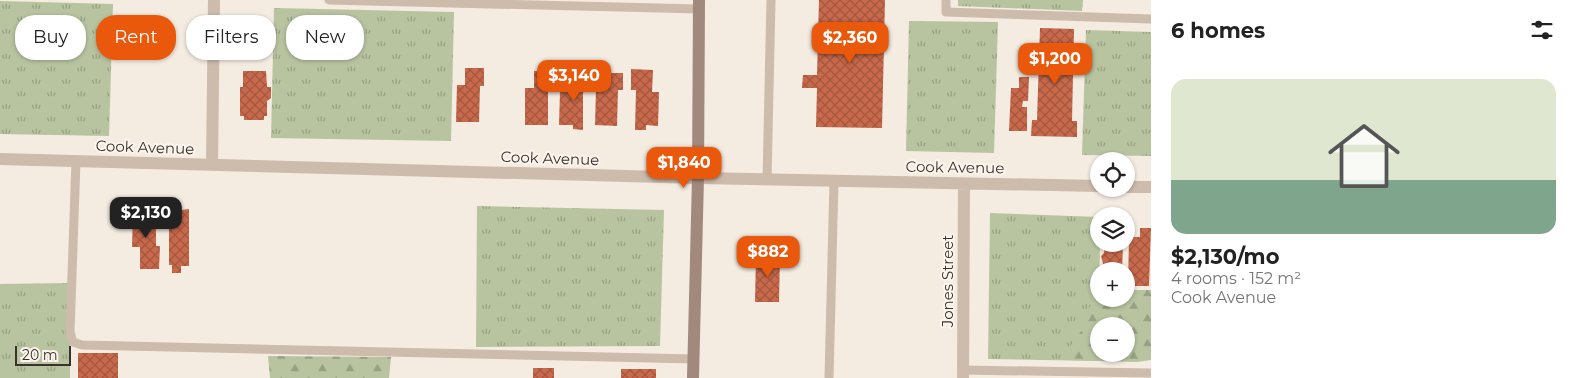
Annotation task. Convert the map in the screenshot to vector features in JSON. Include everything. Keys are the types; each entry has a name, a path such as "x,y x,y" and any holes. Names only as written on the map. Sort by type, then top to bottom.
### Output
{"main road":[{"path":"693,378 698,178 699,4"}],"street":[{"path":"212,165 214,0"},
{"name":"Cook Avenue","path":"0,159 767,180 1090,186"},
{"name":"Jones Street","path":"963,374 964,184"},
{"path":"1135,187 1151,187"}],"lane":[{"path":"329,0 699,4"},
{"path":"767,180 770,0"},
{"path":"946,0 946,12 1151,19"},
{"path":"76,161 70,332 73,342 82,345 694,359"},
{"path":"829,378 834,181"},
{"path":"963,374 1151,373"}],"green space":[{"path":"958,0 1083,0 1082,11 958,6"},
{"path":"0,1 113,4 113,15 96,15 96,60 111,60 109,136 0,134"},
{"path":"274,8 454,12 451,141 271,138 273,60 276,60 276,15 274,15"},
{"path":"909,21 998,22 994,153 906,151"},
{"path":"1086,30 1151,32 1151,156 1135,156 1135,152 1090,152 1090,155 1082,155"},
{"path":"477,206 664,210 660,346 476,347"},
{"path":"990,213 1090,217 1090,252 1100,252 1100,262 1090,262 1090,307 1099,307 1099,317 1090,317 1090,361 988,359"},
{"path":"70,283 70,378 0,378 0,284"},
{"path":"1135,290 1151,290 1151,360 1135,362 1135,317 1090,317 1090,361 1068,360 1067,351 1086,324 1088,308 1135,307"},
{"path":"268,356 391,357 389,378 270,378"}],"building":[{"path":"819,0 885,0 882,128 816,127 817,88 802,88 803,75 817,75"},
{"path":"1040,28 1074,29 1072,121 1077,121 1077,137 1031,136 1032,120 1037,120"},
{"path":"465,68 484,68 484,86 480,86 479,122 456,122 457,85 465,85"},
{"path":"631,69 653,70 652,92 659,92 658,126 646,125 646,130 635,130 636,90 631,90"},
{"path":"243,71 266,71 267,87 271,87 271,98 267,101 267,116 264,116 264,120 244,120 244,116 240,116 240,87 243,87"},
{"path":"534,71 553,71 553,89 548,89 548,125 525,125 525,88 534,88"},
{"path":"605,73 623,73 623,90 618,90 617,126 595,125 596,89 605,89"},
{"path":"570,75 588,75 588,92 583,92 583,130 573,129 573,125 559,125 560,91 569,91"},
{"path":"1019,77 1029,77 1028,101 1023,101 1022,107 1027,107 1027,131 1009,131 1011,88 1019,88"},
{"path":"147,209 156,209 156,246 160,246 159,269 140,269 140,247 132,247 133,213 147,214"},
{"path":"189,209 189,266 181,266 181,273 172,273 172,265 169,265 169,215 181,215 181,210"},
{"path":"1140,228 1151,228 1149,286 1135,286 1135,262 1128,262 1129,252 1135,252 1135,237 1140,237"},
{"path":"1123,252 1122,262 1103,262 1101,256 1104,253"},
{"path":"756,254 780,254 779,302 755,302"},
{"path":"78,353 118,353 118,378 78,378"},
{"path":"533,368 554,368 554,378 533,378"},
{"path":"621,369 656,369 656,378 621,378"}]}
